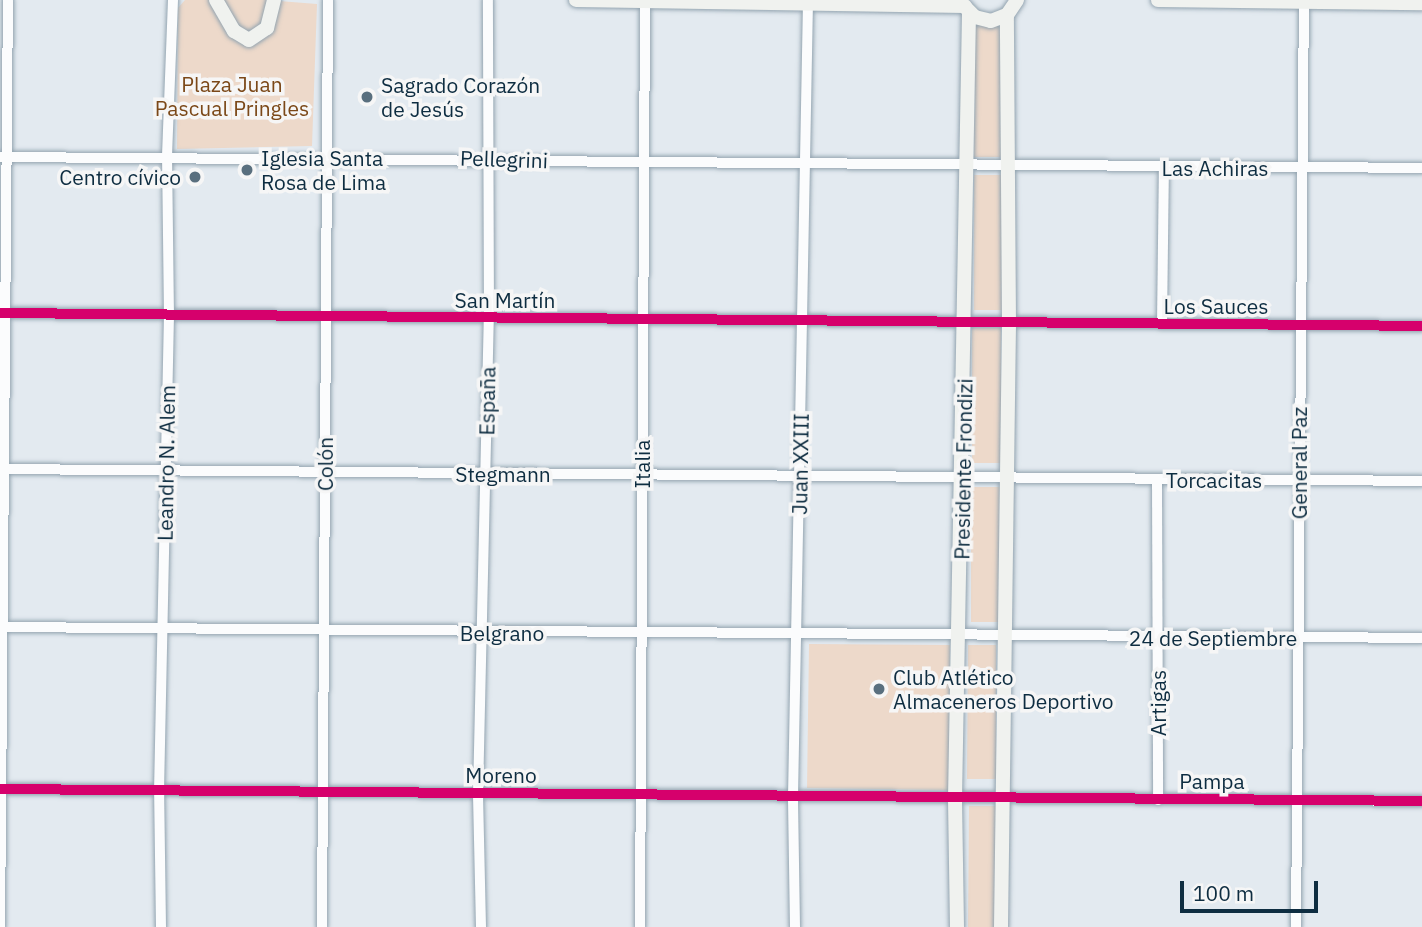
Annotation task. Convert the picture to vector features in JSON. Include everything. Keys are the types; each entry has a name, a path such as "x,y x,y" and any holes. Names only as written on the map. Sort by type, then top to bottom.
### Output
{"main road":[{"path":"216,0 234,31 249,40 267,28 274,0"},
{"path":"576,0 965,6 991,21 1007,15 1017,0"},
{"path":"1157,0 1422,3"},
{"name":"Presidente Frondizi","path":"957,927 955,799 968,167 965,6"},
{"name":"Presidente Frondizi","path":"1001,927 1009,323 1007,15"}],"street":[{"path":"0,927 3,157 8,0"},
{"name":"Leandro N. Alem","path":"161,927 159,792 169,317 167,156 173,0"},
{"name":"Colón","path":"322,927 328,0"},
{"name":"España","path":"481,927 478,794 484,632 489,319 485,158 488,0"},
{"name":"Italia","path":"640,927 645,1"},
{"name":"General Paz","path":"1296,927 1304,1"},
{"name":"Juan XXIII","path":"795,927 793,797 808,2"},
{"name":"Pellegrini","path":"3,157 485,158 644,164 1008,166"},
{"name":"Las Achiras","path":"1008,166 1422,168"},
{"path":"1162,324 1164,168"},
{"name":"San Martín","path":"3,313 169,317 1009,323"},
{"name":"Los Sauces","path":"1009,323 1422,326"},
{"name":"Stegmann","path":"2,469 1006,479"},
{"name":"Torcacitas","path":"1006,479 1422,481"},
{"name":"Artigas","path":"1157,480 1158,800"},
{"name":"Belgrano","path":"1,627 164,631 1004,637"},
{"name":"24 de Septiembre","path":"1004,637 1422,638"},
{"name":"Moreno","path":"1,789 1002,800"},
{"name":"Pampa","path":"1002,800 1422,801"}],"green space":[{"name":"Plaza Juan Pascual Pringles","path":"185,0 210,0 250,43 279,1 317,4 312,146 177,149 178,8"},
{"name":"Plaza Juan Pascual Pringles","path":"220,0 269,0 264,25 244,35"},
{"path":"975,22 1003,22 1003,157 974,157"},
{"path":"974,175 1003,175 1003,310 974,310"},
{"path":"972,328 1001,328 1001,463 972,463"},
{"path":"971,487 1000,487 1000,622 971,622"},
{"name":"Club Atlético Almaceneros Deportivo","path":"809,644 950,645 949,790 807,788"},
{"path":"968,645 996,645 996,779 967,779"},
{"path":"969,806 997,806 997,927 968,927"}],"cycle path":[{"path":"0,313 1422,326"},
{"path":"0,789 1422,801"}],"place":[{"name":"Sagrado Corazón de Jesús","path":"367,97"},
{"name":"Iglesia Santa Rosa de Lima","path":"247,170"},
{"name":"Centro cívico","path":"195,177"},
{"name":"Club Atlético Almaceneros Deportivo","path":"879,689"}]}
